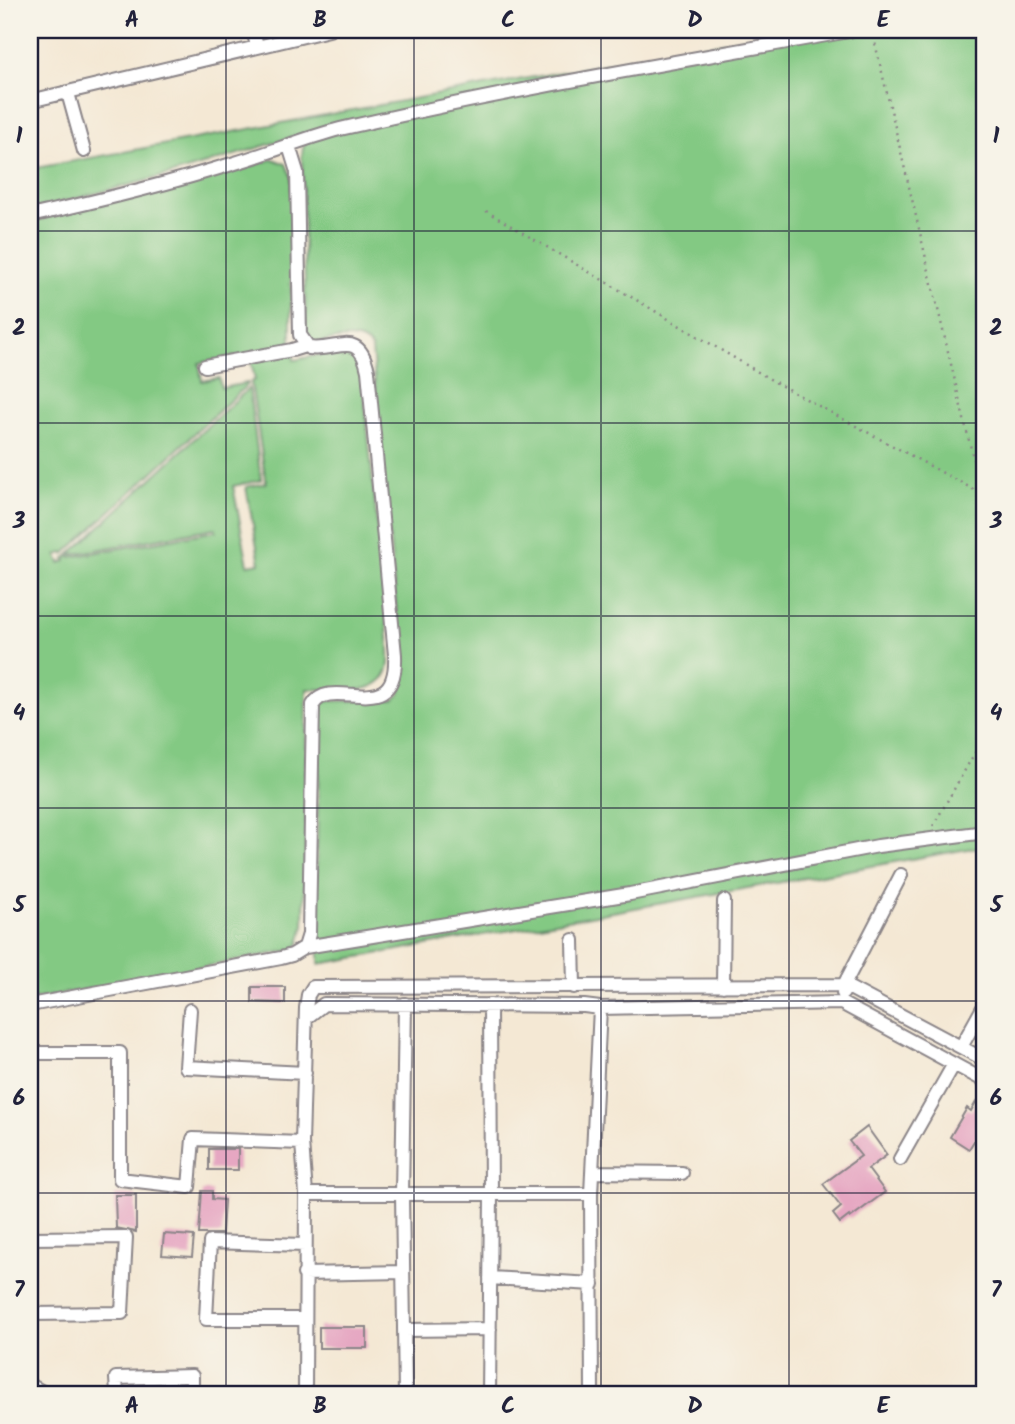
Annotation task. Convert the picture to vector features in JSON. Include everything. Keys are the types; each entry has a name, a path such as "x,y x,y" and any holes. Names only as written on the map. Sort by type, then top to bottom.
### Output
{"street":[{"path":"253,30 257,46"},
{"path":"30,101 329,30"},
{"path":"30,216 182,178 348,128 492,97 854,30"},
{"path":"68,93 84,151"},
{"path":"289,146 297,172 299,323 305,346"},
{"path":"205,366 296,350 305,346 314,349 352,345 359,349 366,361 396,668 391,685 383,690 365,695 326,695 316,700 313,705 309,934 305,947"},
{"path":"30,1004 281,958 305,947 630,894 836,853 985,832"},
{"path":"841,1003 844,985 901,875"},
{"path":"723,986 724,901"},
{"path":"573,940 584,1006"},
{"path":"305,1394 306,1194 302,1143 307,995 313,987 844,985 985,1060"},
{"path":"306,1018 324,1004 600,1008 841,1003 985,1081"},
{"path":"405,1004 402,1195 405,1394"},
{"path":"961,1047 985,1004"},
{"path":"489,1394 490,1005"},
{"path":"592,1394 591,1195 600,1008"},
{"path":"190,1010 186,1067 305,1073"},
{"path":"30,1053 120,1054 120,1179 189,1187 193,1139 302,1143"},
{"path":"900,1159 954,1064"},
{"path":"593,1172 682,1173"},
{"path":"306,1194 591,1195"},
{"path":"30,1238 126,1237 122,1313 30,1314"},
{"path":"304,1245 210,1242 206,1319 304,1319"},
{"path":"304,1273 403,1272"},
{"path":"490,1278 593,1284"},
{"path":"404,1330 490,1329"},
{"path":"117,1394 116,1378 192,1376 192,1394"},
{"path":"30,1385 46,1394"}],"path":[{"path":"872,30 985,508"},
{"path":"486,211 780,385 982,494"},
{"path":"925,840 985,735"}],"green space":[{"path":"791,30 985,30 985,846 319,964 319,941 315,941 320,707 329,701 394,700 400,694 403,680 372,350 362,340 355,339 316,343 310,341 306,333 302,156 312,131 180,172 30,210 30,169"},
{"path":"273,159 286,164 291,176 291,346 199,363 202,381 219,378 221,388 248,384 64,554 57,555 60,563 66,561 65,558 216,531 215,528 69,555 249,388 261,480 233,486 248,565 260,563 246,487 266,483 251,382 255,380 251,361 293,354 294,360 324,354 343,354 351,357 362,372 389,647 388,669 383,679 365,689 307,689 304,926 299,944 292,950 30,1000 30,222"}],"building":[{"path":"252,987 285,987 285,1003 252,1002"},
{"path":"976,1102 985,1108 981,1117 985,1123 969,1149 950,1137 967,1108 971,1111"},
{"path":"867,1127 887,1155 868,1169 885,1192 840,1223 833,1214 841,1207 823,1184 861,1156 849,1141"},
{"path":"209,1149 238,1149 238,1170 209,1170"},
{"path":"202,1191 212,1191 212,1199 224,1200 222,1234 199,1234"},
{"path":"115,1195 136,1195 136,1232 116,1228"},
{"path":"164,1234 194,1236 192,1257 162,1255"},
{"path":"319,1327 367,1327 367,1348 319,1348"}]}
